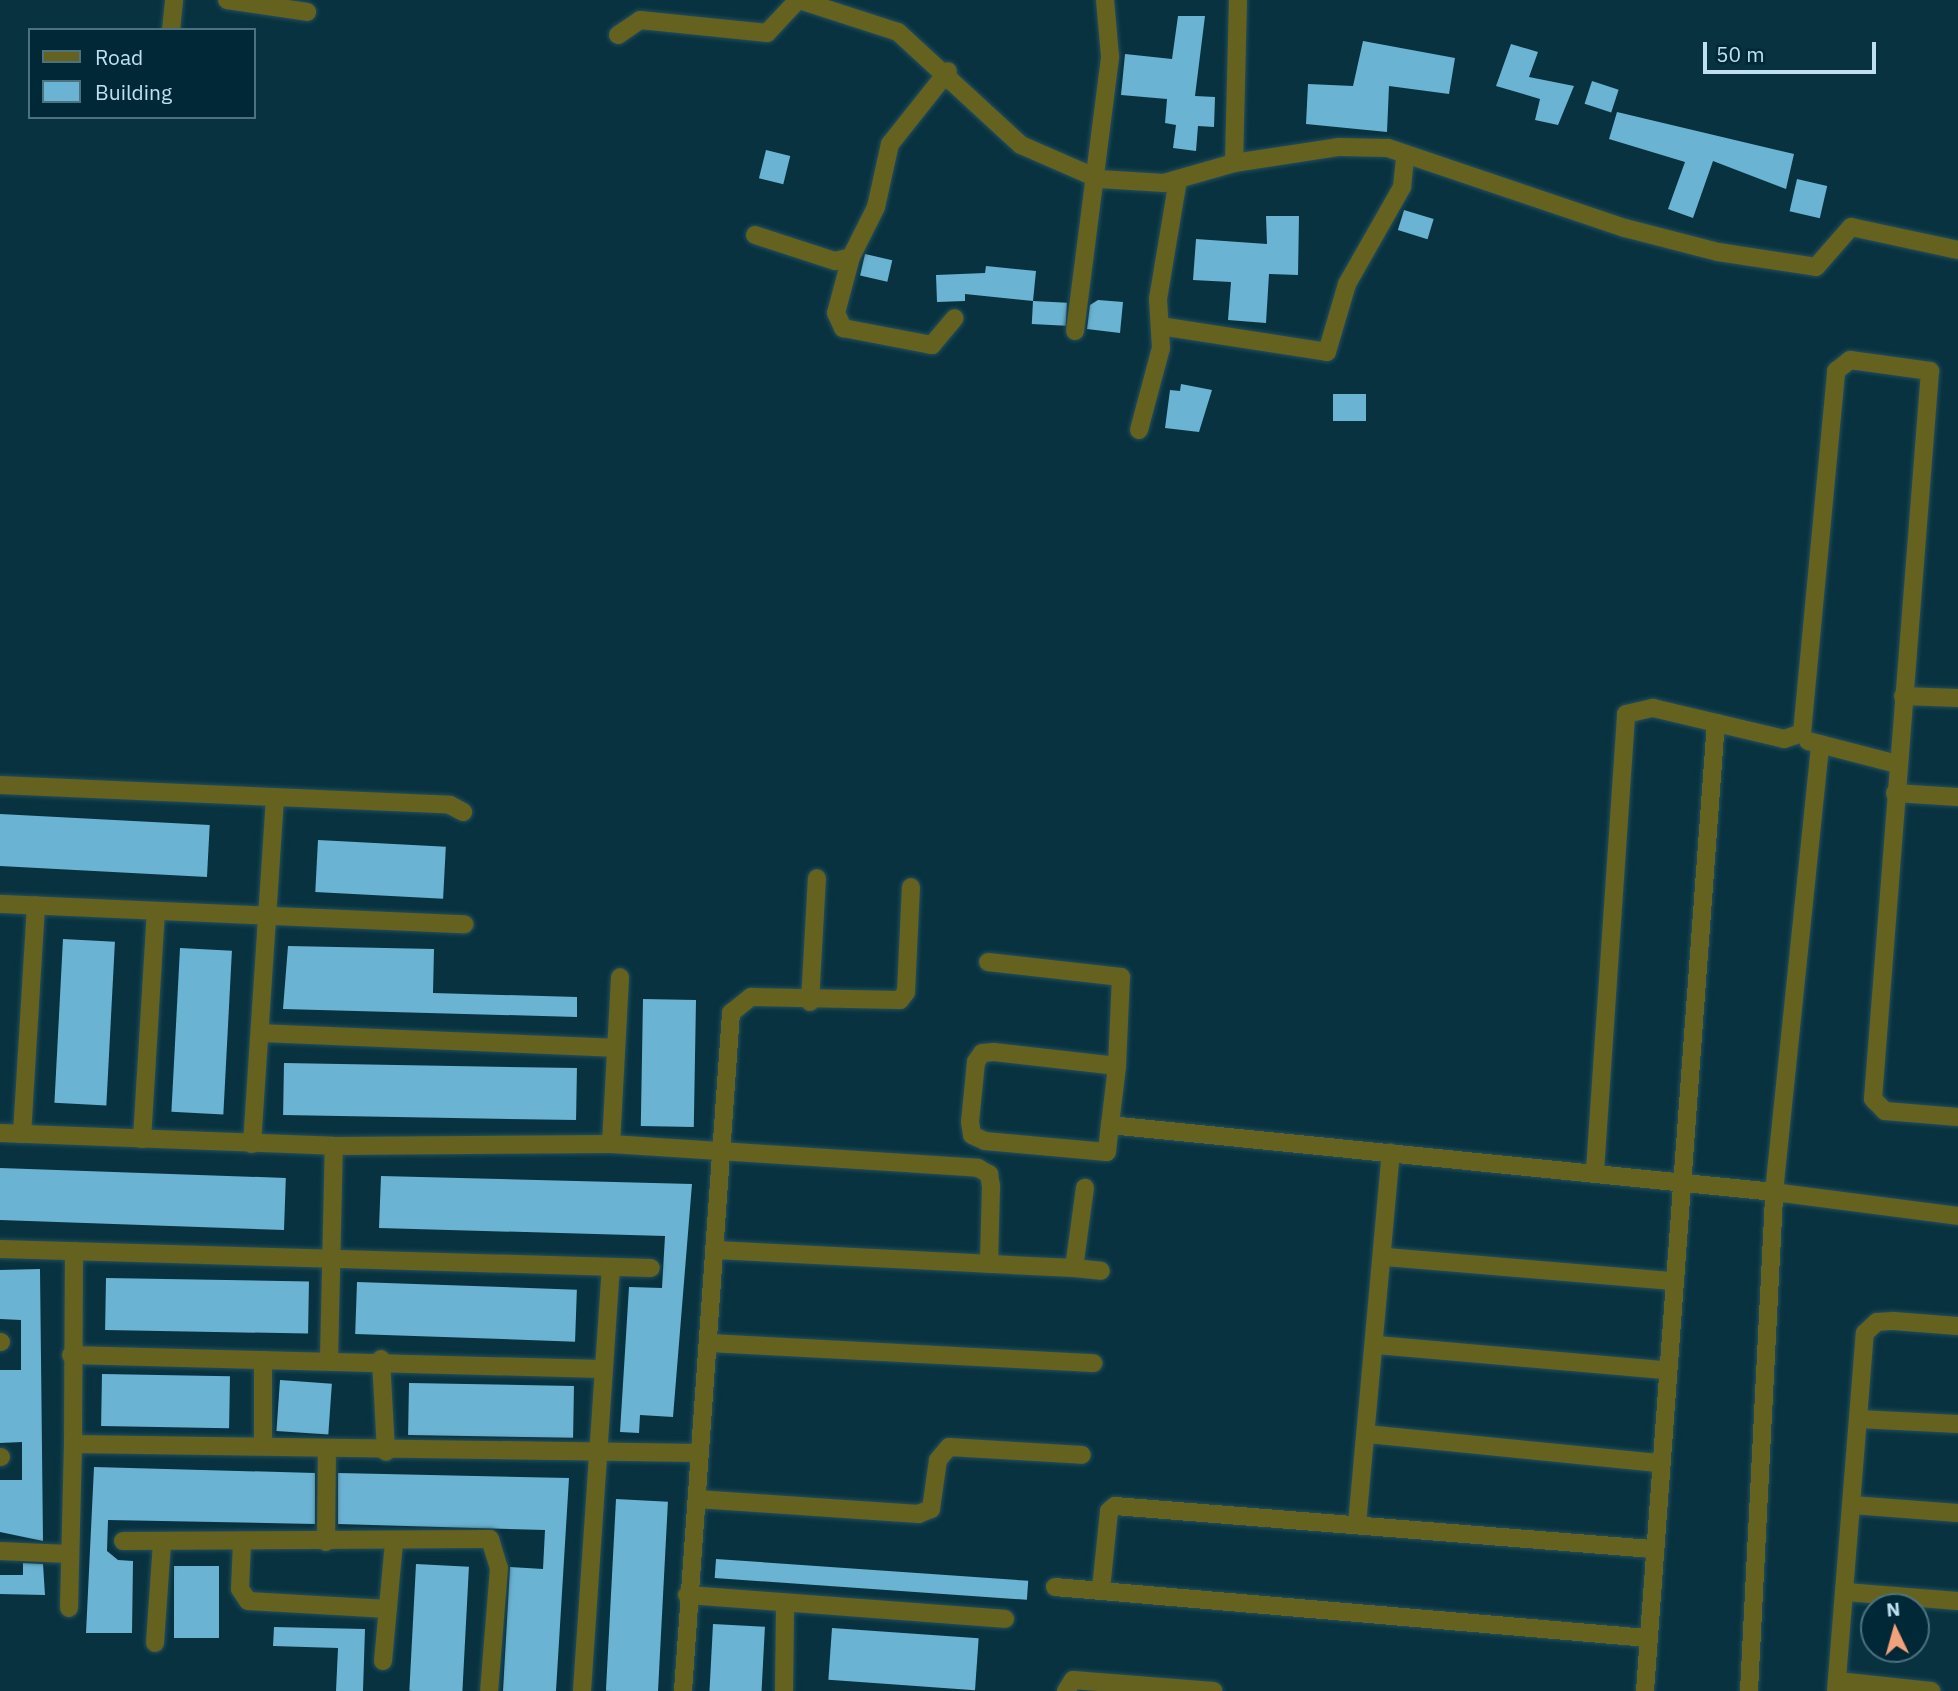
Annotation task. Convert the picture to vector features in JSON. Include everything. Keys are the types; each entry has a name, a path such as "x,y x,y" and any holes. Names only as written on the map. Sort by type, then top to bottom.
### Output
{"street":[{"path":"171,28 174,0"},
{"path":"227,0 307,12"},
{"path":"618,34 640,20 767,33 798,0 898,32 948,71 1021,145 1099,179 1178,180 1234,163 1338,147 1388,148 1405,157 1718,252 1816,267 1851,227 1958,250"},
{"path":"1075,331 1099,179 1110,56 1105,0"},
{"path":"1234,163 1238,0"},
{"path":"948,71 890,144 876,206 851,257 836,313 843,328 932,345 955,318"},
{"path":"1160,326 1327,352 1347,284 1402,187 1405,157"},
{"path":"1139,430 1161,348 1158,299 1178,180"},
{"path":"755,235 835,261 851,257"},
{"path":"1795,738 1806,725 1809,701 1836,371 1850,360 1930,371 1897,764 1873,1099 1885,1111 1958,1117"},
{"path":"1903,696 1958,698"},
{"path":"1595,1171 1626,714 1637,707 1653,708 1795,738 1897,764"},
{"path":"1645,1691 1657,1463 1682,1182 1716,723"},
{"path":"1749,1691 1774,1192 1820,744"},
{"path":"0,785 275,800 450,805 463,811"},
{"path":"1895,793 1958,797"},
{"path":"252,1144 275,800"},
{"path":"810,1002 817,878"},
{"path":"683,1691 687,1595 697,1499 732,1013 751,997 810,1002 900,1000 906,992 911,887"},
{"path":"0,904 465,924"},
{"path":"22,1134 36,905"},
{"path":"142,1139 156,912"},
{"path":"988,962 1121,977 1118,1066 1107,1152 985,1141 972,1135 970,1122 976,1062 994,1052 1118,1066"},
{"path":"611,1144 620,977"},
{"path":"260,1033 616,1048"},
{"path":"1110,1125 1595,1171 1958,1216"},
{"path":"0,1133 334,1146 611,1144 978,1168 989,1174 989,1264"},
{"path":"329,1359 334,1146"},
{"path":"1357,1524 1386,1257 1391,1153"},
{"path":"1074,1268 1085,1188"},
{"path":"0,1249 651,1268"},
{"path":"716,1250 1101,1271"},
{"path":"69,1608 74,1251"},
{"path":"1386,1257 1673,1281"},
{"path":"582,1691 594,1457 611,1267"},
{"path":"1931,1691 1837,1686 1869,1326 1893,1321 1958,1326"},
{"path":"709,1343 1093,1363"},
{"path":"1377,1345 1664,1370"},
{"path":"71,1354 263,1360 381,1359 601,1369"},
{"path":"381,1359 386,1452"},
{"path":"263,1360 263,1446"},
{"path":"1859,1419 1958,1424"},
{"path":"1367,1434 1657,1463"},
{"path":"73,1444 263,1446 327,1451 594,1457 699,1454"},
{"path":"697,1499 918,1514 931,1509 938,1460 949,1447 1082,1455"},
{"path":"326,1542 327,1451"},
{"path":"1852,1505 1958,1513"},
{"path":"1101,1589 1109,1511 1115,1506 1652,1549"},
{"path":"122,1541 394,1543 480,1538 496,1547 489,1691"},
{"path":"155,1643 162,1542"},
{"path":"242,1543 240,1589 248,1601 388,1609"},
{"path":"383,1661 394,1543"},
{"path":"0,1551 68,1554"},
{"path":"1055,1587 1648,1638"},
{"path":"1846,1592 1958,1601"},
{"path":"687,1595 785,1606 1005,1619"},
{"path":"784,1691 785,1606"},
{"path":"1066,1691 1073,1680 1214,1691"}],"building":[{"path":"1178,16 1205,16 1195,96 1215,97 1214,127 1198,126 1196,151 1173,148 1176,125 1165,123 1167,99 1121,95 1125,54 1172,59"},
{"path":"1363,41 1455,58 1449,94 1389,86 1387,132 1306,124 1308,84 1353,86"},
{"path":"1511,44 1538,52 1529,77 1574,86 1558,125 1535,120 1540,99 1496,86"},
{"path":"1592,81 1619,90 1611,112 1585,104"},
{"path":"1617,112 1794,154 1786,189 1713,161 1693,218 1668,209 1685,162 1609,139"},
{"path":"766,150 790,156 783,184 759,178"},
{"path":"1797,179 1827,186 1820,218 1790,211"},
{"path":"1404,210 1434,219 1428,239 1398,230"},
{"path":"1266,216 1299,216 1298,275 1269,274 1266,323 1228,320 1231,282 1193,280 1196,239 1267,244"},
{"path":"865,254 892,260 887,282 860,275"},
{"path":"986,266 1036,271 1033,301 965,294 965,301 937,302 936,275 985,273"},
{"path":"1098,300 1123,302 1120,333 1087,329 1090,305"},
{"path":"1033,301 1067,303 1066,326 1032,324"},
{"path":"1181,384 1212,390 1199,432 1165,428 1170,390 1180,391"},
{"path":"1333,394 1366,394 1366,421 1333,421"},
{"path":"0,814 210,825 207,877 0,866"},
{"path":"318,840 446,847 443,899 315,892"},
{"path":"63,939 115,942 106,1105 54,1103"},
{"path":"288,946 434,949 433,993 577,997 577,1017 283,1009"},
{"path":"180,948 232,951 223,1114 171,1112"},
{"path":"643,999 696,1000 694,1127 641,1126"},
{"path":"284,1063 577,1068 576,1120 283,1115"},
{"path":"0,1168 286,1178 284,1230 0,1220"},
{"path":"381,1176 692,1184 673,1417 640,1415 639,1433 620,1432 629,1287 662,1288 665,1236 379,1228"},
{"path":"40,1269 43,1541 0,1532 0,1480 22,1480 22,1442 0,1443 0,1370 21,1370 21,1320 0,1319 0,1270"},
{"path":"106,1278 309,1282 308,1334 105,1330"},
{"path":"357,1282 577,1290 575,1342 355,1334"},
{"path":"102,1374 230,1376 229,1428 101,1426"},
{"path":"280,1380 332,1384 328,1435 276,1431"},
{"path":"409,1383 574,1386 573,1438 408,1435"},
{"path":"94,1467 315,1473 315,1524 108,1520 107,1551 118,1560 133,1561 132,1633 86,1633"},
{"path":"338,1473 569,1478 556,1691 503,1691 510,1567 543,1569 545,1530 338,1524"},
{"path":"616,1499 668,1502 658,1691 606,1691"},
{"path":"716,1559 1028,1581 1027,1600 715,1578"},
{"path":"23,1563 43,1564 45,1595 0,1594 0,1575 23,1575"},
{"path":"416,1564 469,1567 462,1691 409,1691"},
{"path":"174,1566 219,1566 219,1638 174,1638"},
{"path":"713,1624 765,1627 762,1691 709,1691"},
{"path":"274,1627 365,1629 363,1691 336,1691 338,1648 273,1646"},
{"path":"832,1628 979,1638 975,1690 828,1680"}]}
